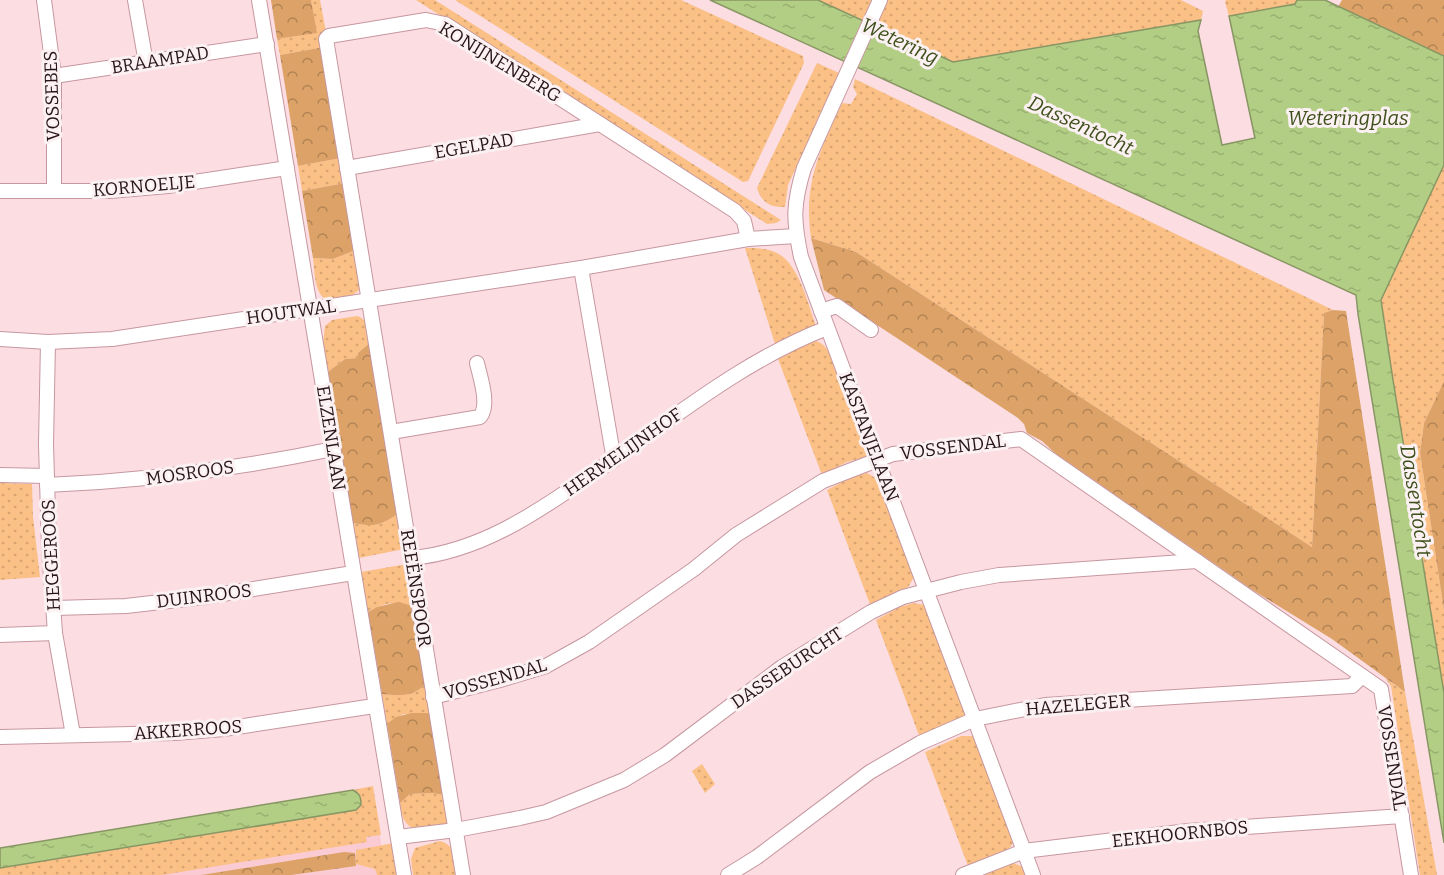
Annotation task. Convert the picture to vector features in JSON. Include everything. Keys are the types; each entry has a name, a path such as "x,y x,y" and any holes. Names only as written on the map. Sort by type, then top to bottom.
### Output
{"street":[{"name":"VOSSEBES","path":"44,0 54,76 54,191"},
{"path":"135,0 146,63"},
{"name":"ELZENLAAN","path":"260,0 404,875"},
{"name":"KASTANJELAAN","path":"878,4 804,168 796,194 794,225 801,257 827,328 1033,875"},
{"name":"KONIJNENBERG","path":"370,301 326,39 329,36 426,20 445,24 735,211 744,221 748,239"},
{"name":"BRAAMPAD","path":"54,76 267,44"},
{"name":"EGELPAD","path":"347,168 600,124"},
{"name":"KORNOELJE","path":"0,191 110,191 168,186 287,168"},
{"name":"HOUTWAL","path":"0,339 48,342 111,339 310,311 748,239 796,236"},
{"path":"581,268 614,460"},
{"name":"REEËNSPOOR","path":"370,301 463,875"},
{"path":"821,311 837,306 871,330"},
{"name":"HERMELIJNHOF","path":"412,558 431,556 471,545 541,509 764,357 827,328"},
{"name":"HEGGEROOS","path":"48,342 46,481 55,633 73,735"},
{"path":"391,432 480,417 483,414 484,404 477,363"},
{"name":"VOSSENDAL","path":"433,697 500,681 546,666 589,642 694,569 736,535 823,481 893,454 1022,439 1381,689 1411,875"},
{"name":"MOSROOS","path":"46,481 161,478 286,459 333,449"},
{"name":"HEGGEROOS","path":"0,475 46,481"},
{"name":"DASSEBURCHT","path":"398,837 456,830 546,812 624,780 664,755 782,667 871,612 903,597 999,575 1197,561"},
{"name":"DUINROOS","path":"54,608 126,606 204,597 353,573"},
{"name":"HEGGEROOS","path":"0,635 55,633"},
{"name":"HAZELEGER","path":"728,875 757,857 870,772 920,743 975,719 1045,705 1352,686 1362,676"},
{"name":"AKKERROOS","path":"0,737 175,733 224,729 375,706"},
{"name":"EEKHOORNBOS","path":"963,875 1024,851 1188,831 1402,816"}],"shaded area":[{"path":"311,0 320,0 326,32 321,33 324,47 280,55 277,39 316,33"},
{"path":"416,0 435,0 781,220 767,224"},
{"path":"455,0 681,0 803,56 804,63 748,181 743,182"},
{"path":"818,0 873,0 863,21"},
{"path":"888,0 1181,0 1203,11 1201,20 953,62 874,26"},
{"path":"1226,0 1297,0 1295,4 1229,16"},
{"path":"817,63 839,73 788,185 785,207 775,206 764,200 757,188"},
{"path":"855,79 1333,310 1324,313 1312,547 856,252 811,238 809,200 815,168 842,103 851,104 857,94 853,87"},
{"path":"341,158 345,183 302,191 298,166"},
{"path":"1444,165 1444,381 1424,423 1420,453 1444,610 1444,693 1381,300"},
{"path":"745,248 770,250 785,258 802,285 816,326 775,344"},
{"path":"356,250 362,287 351,296 329,301 324,298 317,287 313,258 333,259"},
{"path":"357,316 366,323 371,342 358,353 357,358 345,359 328,372 323,344 325,326 332,320"},
{"path":"811,341 821,343 831,355 868,454 866,457 847,462 822,475 778,359"},
{"path":"867,473 877,479 914,577 907,589 871,607 827,490 854,476"},
{"path":"0,483 32,484 33,517 40,577 0,580"},
{"path":"398,514 404,549 359,558 353,523 377,524"},
{"path":"407,564 414,606 390,603 368,612 361,572"},
{"path":"913,603 925,605 965,713 962,718 920,738 876,620"},
{"path":"1385,678 1405,692 1437,875 1420,875 1391,686"},
{"path":"426,684 431,713 403,714 387,724 382,694 406,695"},
{"path":"961,736 974,736 1013,842 1010,848 968,866 925,752"},
{"path":"702,764 715,784 705,793 692,771"},
{"path":"373,786 381,835 366,837 367,842 162,875 0,875 0,868 356,810 359,793 353,790"},
{"path":"410,794 444,795 447,823 418,831 404,820 400,803"},
{"path":"378,823 386,875 48,875"},
{"path":"440,841 450,846 458,875 413,875 411,859 415,848"},
{"path":"394,843 398,875 377,875 375,869 356,864 356,850"},
{"path":"1013,863 1023,867 1026,875 984,875"}],"green space":[{"path":"271,0 311,0 317,33 277,39"},
{"path":"1342,0 1444,0 1444,56 1338,7"},
{"path":"324,47 341,158 298,166 280,55"},
{"path":"345,183 356,250 333,259 313,258 302,191"},
{"path":"811,238 856,252 1312,547 1324,313 1333,310 1346,311 1405,692 1332,639 1254,591 1056,454 1042,441 1027,433 1024,424 1018,418 824,290"},
{"path":"371,342 398,514 381,523 367,525 353,523 328,372 345,359 357,358 358,353"},
{"path":"1444,381 1444,610 1420,453 1424,423"},
{"path":"398,602 414,606 426,684 406,695 382,694 368,612 377,607"},
{"path":"411,713 431,713 444,795 410,794 400,803 387,724 396,717"},
{"path":"344,852 355,853 356,866 291,875 201,875"}],"water":[{"name":"Weteringplas","path":"710,0 818,0 953,62 1201,20 1198,31 1222,145 1255,138 1229,16 1295,4 1297,0 1325,0 1444,56 1444,165 1381,300 1444,693 1444,843 1356,295"},
{"path":"353,790 359,794 361,800 361,805 356,810 0,868 0,848"}],"water label":[{"name":"Wetering","path":"900,41"},
{"name":"Dassentocht","path":"1081,125"},
{"name":"Dassentocht","path":"1416,501"}]}
